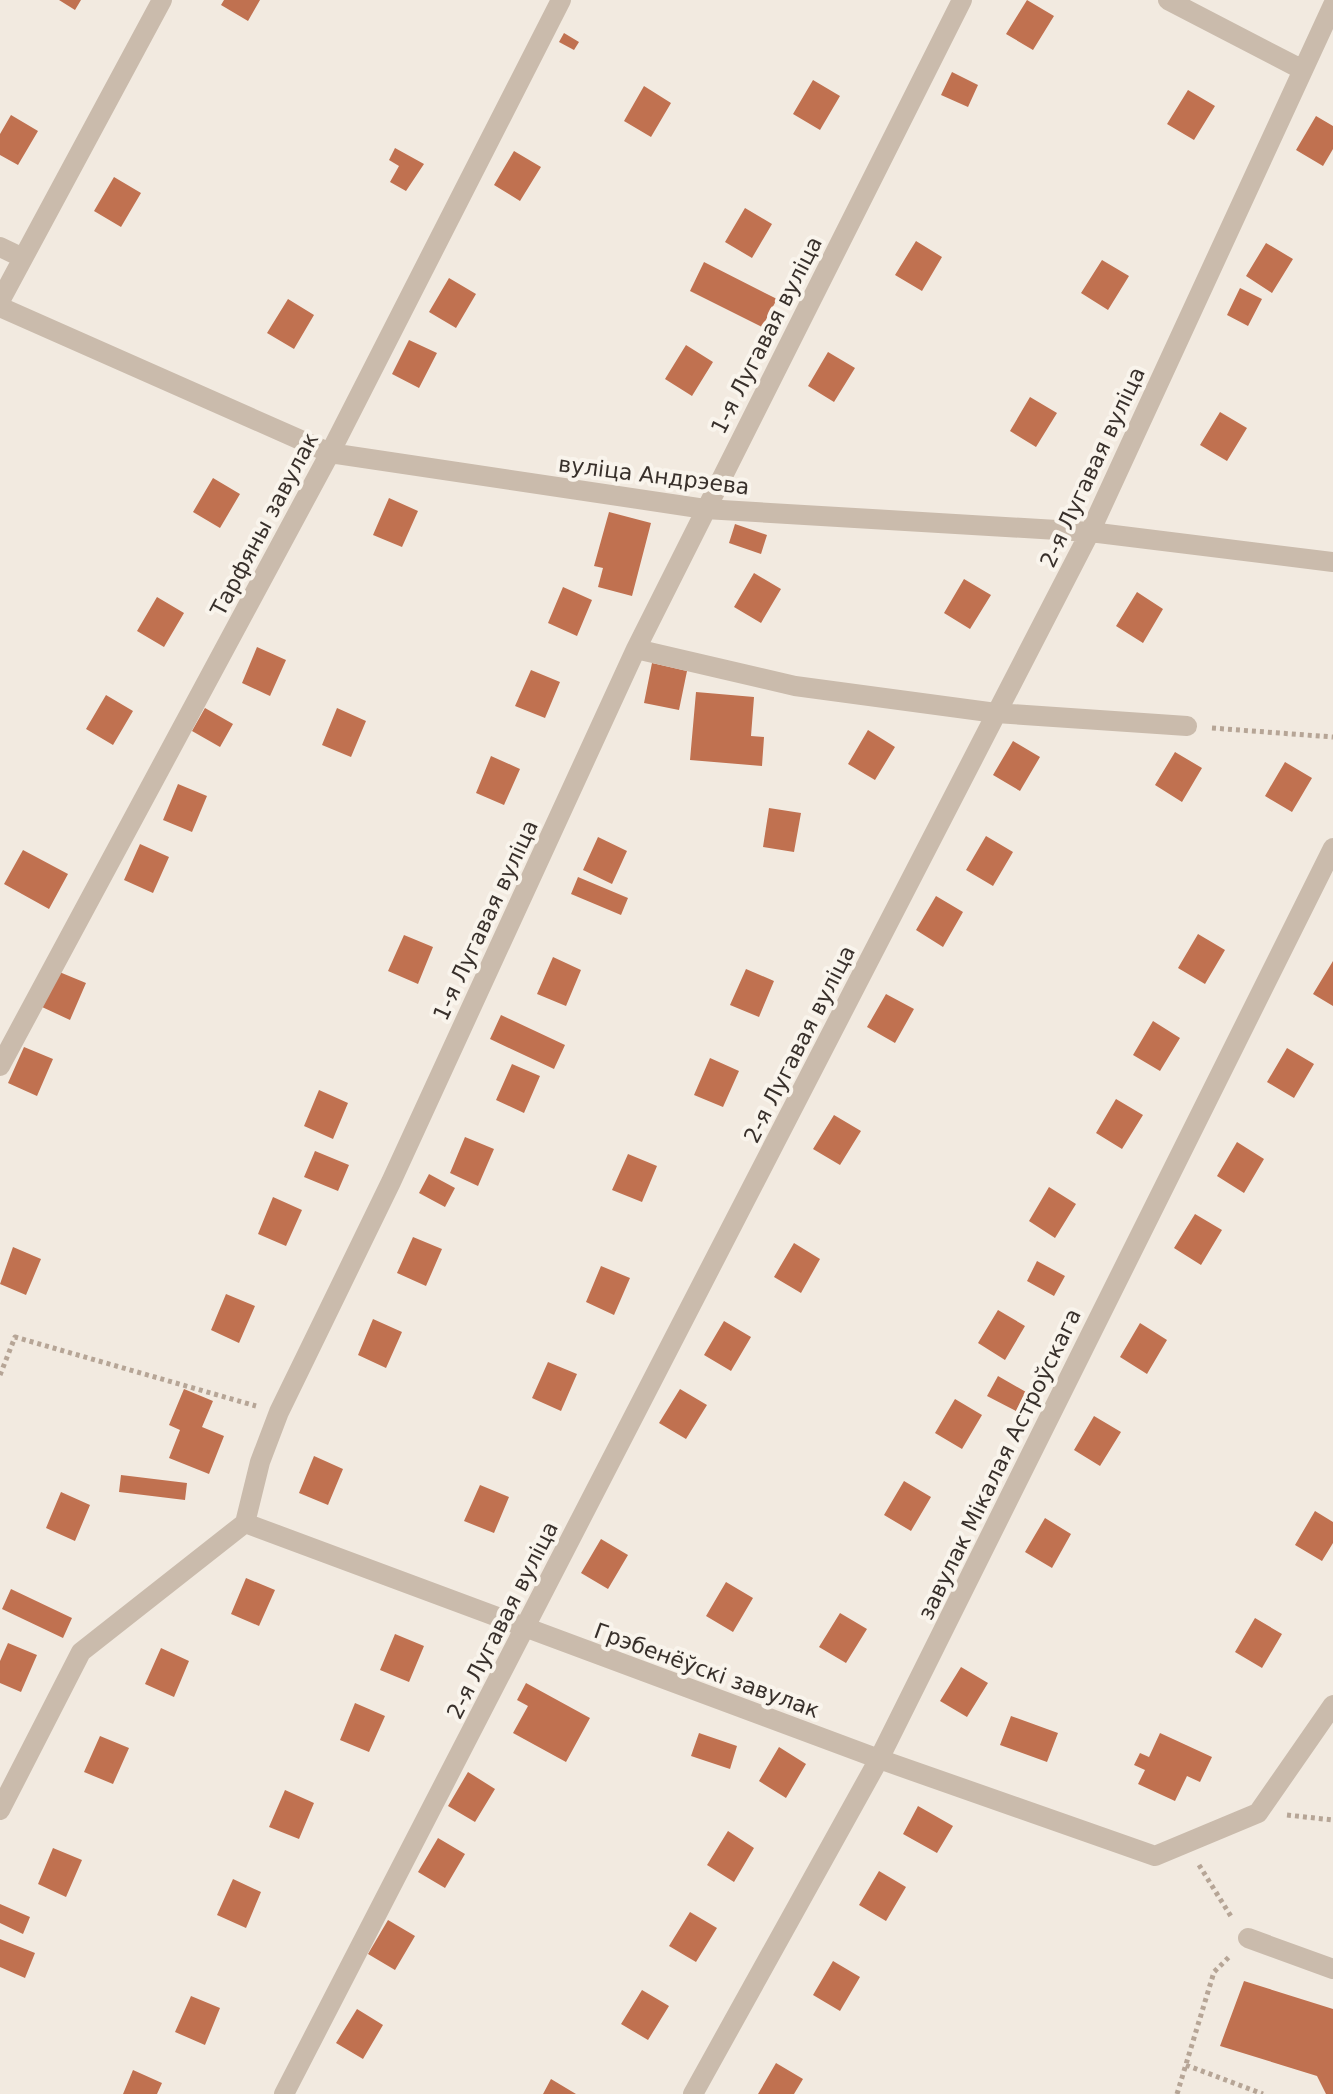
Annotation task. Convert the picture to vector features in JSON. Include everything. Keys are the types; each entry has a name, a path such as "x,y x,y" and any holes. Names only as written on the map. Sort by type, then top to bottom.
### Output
{"street":[{"path":"0,304 162,0"},
{"name":"Тарфяны завулак","path":"0,1066 330,453 561,0"},
{"name":"1-я Лугавая вуліца","path":"245,1523 260,1462 279,1412 391,1182 636,649 962,0"},
{"path":"1168,0 1301,69"},
{"name":"2-я Лугавая вуліца","path":"284,2094 1090,532 1333,5"},
{"path":"0,247 23,258"},
{"name":"вуліца Андрэева","path":"0,304 330,453 705,509 1090,532 1333,562"},
{"path":"636,649 795,686 996,713 1187,726"},
{"name":"завулак Мікалая Астроўскага","path":"693,2094 879,1759 1333,848"},
{"path":"0,1810 81,1652 245,1523"},
{"name":"Грэбенёўскі завулак","path":"245,1523 879,1759 1155,1856 1186,1843"},
{"path":"1186,1843 1258,1813 1333,1705"},
{"path":"1248,1938 1333,1969"}],"path":[{"path":"1187,726 1333,737"},
{"path":"0,1375 15,1337 279,1412"},
{"path":"1258,1813 1333,1820"},
{"path":"1186,1843 1230,1915"},
{"path":"1177,2094 1214,1972 1248,1938"},
{"path":"1186,2065 1263,2094"}],"building":[{"path":"59,0 81,0 75,10"},
{"path":"224,0 260,0 248,21 221,5"},
{"path":"1027,0 1054,16 1033,50 1006,34"},
{"path":"564,33 579,42 574,50 559,42"},
{"path":"952,72 978,85 968,107 941,95"},
{"path":"813,80 840,96 820,130 793,114"},
{"path":"644,86 671,103 651,137 624,121"},
{"path":"1188,90 1215,106 1194,140 1167,124"},
{"path":"11,115 38,131 18,165 0,155 0,134"},
{"path":"1316,116 1333,126 1333,149 1323,166 1296,150"},
{"path":"395,148 424,164 406,191 390,182 399,166 389,160"},
{"path":"514,151 541,167 520,201 494,185"},
{"path":"114,177 141,193 121,227 94,211"},
{"path":"745,208 772,224 752,258 725,242"},
{"path":"916,241 942,257 922,291 895,275"},
{"path":"1266,243 1293,259 1272,293 1246,276"},
{"path":"1102,260 1129,276 1108,310 1081,293"},
{"path":"704,262 777,299 762,327 690,291"},
{"path":"449,278 476,294 456,328 429,312"},
{"path":"1240,288 1262,299 1248,326 1227,315"},
{"path":"288,299 314,315 294,349 267,333"},
{"path":"409,340 437,353 419,388 392,374"},
{"path":"686,345 713,362 692,396 665,379"},
{"path":"828,352 855,368 834,402 808,386"},
{"path":"1030,397 1057,413 1036,447 1010,431"},
{"path":"1220,412 1247,428 1227,461 1200,445"},
{"path":"213,478 240,494 220,528 193,512"},
{"path":"389,498 418,511 402,547 373,535"},
{"path":"609,512 651,523 632,596 598,587 603,568 594,566"},
{"path":"735,524 767,535 761,554 729,543"},
{"path":"754,573 781,589 761,623 734,607"},
{"path":"964,579 991,595 970,629 944,613"},
{"path":"563,587 592,600 577,636 548,623"},
{"path":"1137,592 1163,609 1143,643 1116,626"},
{"path":"157,597 184,613 164,647 137,631"},
{"path":"257,647 286,660 270,696 242,683"},
{"path":"652,663 687,671 679,710 644,703"},
{"path":"531,670 560,682 545,718 515,706"},
{"path":"696,692 754,697 751,736 764,737 762,766 690,760"},
{"path":"106,695 133,711 113,745 86,729"},
{"path":"205,708 233,724 220,747 192,731"},
{"path":"337,708 366,721 351,757 322,745"},
{"path":"868,730 895,747 875,780 848,764"},
{"path":"1013,741 1040,757 1020,791 993,775"},
{"path":"1175,752 1202,768 1182,802 1155,785"},
{"path":"491,756 520,769 504,805 476,793"},
{"path":"1285,762 1312,778 1292,812 1265,796"},
{"path":"178,784 207,796 192,832 163,820"},
{"path":"769,808 801,813 794,852 763,847"},
{"path":"986,836 1013,852 993,886 966,870"},
{"path":"598,837 627,851 612,884 583,870"},
{"path":"140,844 169,857 153,893 124,880"},
{"path":"23,850 68,874 49,909 4,884"},
{"path":"578,877 628,898 621,915 571,894"},
{"path":"936,896 963,912 943,947 916,930"},
{"path":"1198,934 1225,950 1205,984 1178,968"},
{"path":"404,935 433,947 418,984 388,971"},
{"path":"553,957 581,970 566,1006 537,994"},
{"path":"1333,961 1333,1006 1313,994"},
{"path":"746,969 774,981 759,1017 730,1005"},
{"path":"57,971 86,983 70,1020 42,1007"},
{"path":"886,994 914,1009 895,1043 867,1027"},
{"path":"501,1015 565,1045 554,1069 490,1039"},
{"path":"1153,1021 1180,1038 1160,1071 1133,1055"},
{"path":"24,1047 53,1059 37,1096 8,1083"},
{"path":"1287,1048 1314,1064 1294,1098 1267,1082"},
{"path":"710,1058 739,1071 723,1107 694,1095"},
{"path":"512,1064 540,1076 524,1113 496,1100"},
{"path":"319,1090 348,1103 333,1139 304,1126"},
{"path":"1116,1099 1143,1115 1122,1149 1096,1133"},
{"path":"834,1115 861,1131 840,1165 813,1149"},
{"path":"465,1137 494,1149 478,1186 450,1173"},
{"path":"1237,1142 1264,1159 1244,1193 1217,1176"},
{"path":"315,1151 349,1165 338,1191 304,1177"},
{"path":"628,1154 657,1166 642,1202 612,1190"},
{"path":"429,1174 455,1188 445,1207 419,1193"},
{"path":"1049,1187 1076,1204 1055,1238 1029,1221"},
{"path":"273,1197 302,1210 286,1246 258,1234"},
{"path":"1195,1214 1222,1230 1201,1265 1174,1248"},
{"path":"413,1237 442,1249 426,1286 397,1273"},
{"path":"794,1243 820,1259 801,1293 774,1277"},
{"path":"13,1247 41,1259 26,1295 0,1284"},
{"path":"1037,1261 1065,1276 1054,1296 1027,1281"},
{"path":"601,1266 630,1278 614,1315 586,1302"},
{"path":"226,1294 255,1306 239,1343 211,1330"},
{"path":"998,1310 1025,1326 1005,1360 978,1343"},
{"path":"373,1319 402,1332 386,1368 358,1355"},
{"path":"724,1321 751,1337 731,1371 704,1355"},
{"path":"1140,1323 1167,1340 1147,1374 1120,1357"},
{"path":"548,1362 577,1374 561,1411 532,1398"},
{"path":"998,1376 1026,1392 1016,1411 987,1396"},
{"path":"184,1389 213,1401 202,1427 224,1436 209,1474 169,1458 180,1430 169,1425"},
{"path":"680,1389 707,1405 686,1439 659,1423"},
{"path":"955,1399 982,1415 962,1449 935,1433"},
{"path":"1094,1416 1121,1432 1100,1466 1074,1450"},
{"path":"314,1456 343,1469 328,1505 299,1493"},
{"path":"121,1475 187,1483 185,1500 119,1492"},
{"path":"904,1481 931,1497 911,1531 884,1515"},
{"path":"480,1485 509,1497 494,1533 464,1521"},
{"path":"61,1492 90,1505 75,1541 46,1528"},
{"path":"1315,1511 1333,1522 1333,1543 1322,1561 1295,1545"},
{"path":"1045,1518 1071,1534 1052,1568 1025,1552"},
{"path":"601,1539 628,1555 608,1589 581,1573"},
{"path":"246,1578 275,1590 259,1626 231,1614"},
{"path":"726,1582 753,1598 733,1632 706,1616"},
{"path":"11,1589 72,1618 63,1638 2,1609"},
{"path":"840,1613 867,1629 846,1663 819,1647"},
{"path":"1255,1618 1282,1634 1262,1668 1235,1652"},
{"path":"395,1634 424,1646 409,1682 380,1670"},
{"path":"8,1643 37,1655 21,1692 0,1683 0,1661"},
{"path":"161,1648 189,1661 174,1697 145,1684"},
{"path":"961,1667 988,1683 967,1717 940,1701"},
{"path":"526,1683 590,1718 566,1762 513,1733 528,1706 517,1700"},
{"path":"355,1703 385,1716 369,1752 340,1740"},
{"path":"1011,1716 1058,1733 1047,1762 1000,1745"},
{"path":"699,1733 737,1746 730,1769 691,1756"},
{"path":"1160,1733 1212,1757 1200,1782 1187,1776 1175,1801 1138,1784 1145,1770 1134,1765 1140,1753 1149,1757"},
{"path":"100,1736 129,1748 113,1784 84,1772"},
{"path":"779,1747 806,1764 786,1798 759,1781"},
{"path":"468,1772 495,1789 475,1822 448,1806"},
{"path":"285,1790 314,1803 299,1839 269,1827"},
{"path":"918,1806 953,1826 937,1853 903,1834"},
{"path":"728,1831 754,1848 734,1882 707,1865"},
{"path":"438,1838 465,1854 445,1888 418,1872"},
{"path":"53,1848 82,1860 66,1897 38,1884"},
{"path":"879,1871 906,1887 886,1921 859,1905"},
{"path":"233,1879 261,1892 246,1928 217,1915"},
{"path":"0,1904 30,1917 23,1934 0,1923"},
{"path":"690,1912 717,1928 696,1962 669,1946"},
{"path":"388,1920 415,1936 395,1970 368,1954"},
{"path":"0,1939 35,1953 25,1978 0,1967"},
{"path":"833,1961 860,1977 840,2011 813,1995"},
{"path":"1244,1981 1333,2009 1333,2094 1326,2094 1317,2076 1220,2046"},
{"path":"642,1990 669,2006 648,2040 621,2024"},
{"path":"191,1996 220,2008 205,2045 175,2032"},
{"path":"357,2009 383,2025 363,2059 336,2043"},
{"path":"776,2063 803,2079 794,2094 758,2094"},
{"path":"133,2070 162,2083 157,2094 123,2094"},
{"path":"551,2079 576,2094 543,2094"}]}
